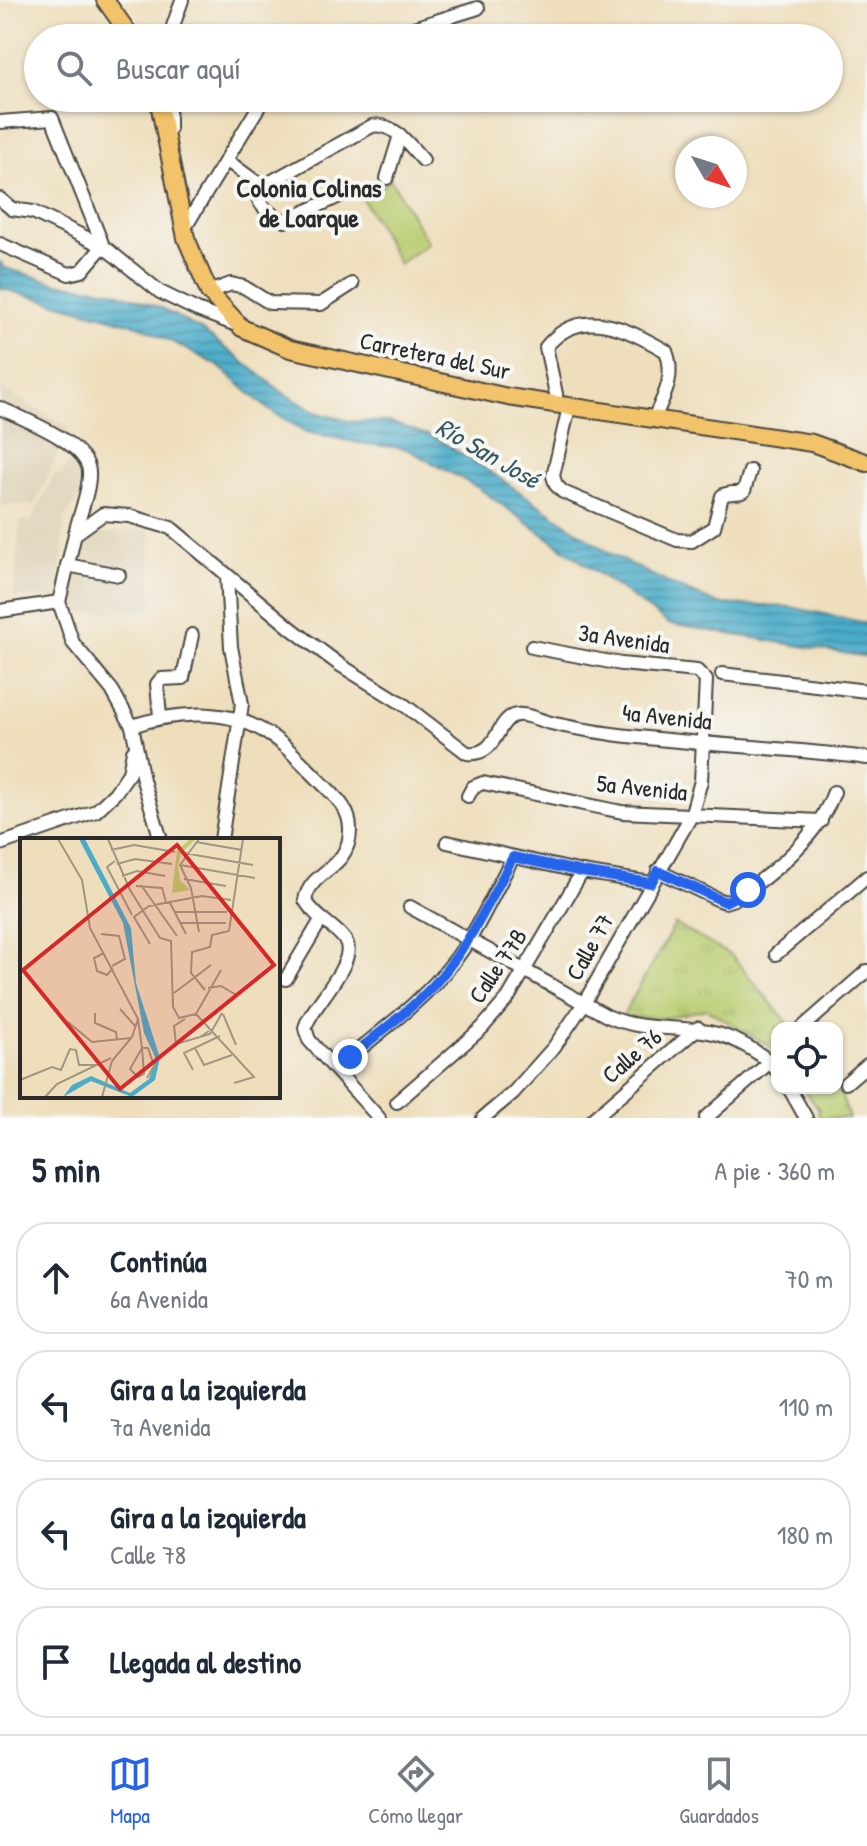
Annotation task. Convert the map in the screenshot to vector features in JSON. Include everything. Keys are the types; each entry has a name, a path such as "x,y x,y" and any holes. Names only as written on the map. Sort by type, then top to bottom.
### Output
{"highway":[{"path":"105,0 122,24"},
{"name":"Carretera del Sur","path":"161,112 184,229 209,292 242,328 290,349 508,397 812,443 867,463"}],"street":[{"path":"174,24 182,0"},
{"path":"427,24 478,8"},
{"path":"169,112 169,145"},
{"path":"184,229 255,112"},
{"path":"0,122 49,116 55,120 103,246"},
{"path":"226,160 265,185 372,126 385,125 400,135 423,160"},
{"path":"387,178 400,135"},
{"path":"256,182 255,192 260,202 273,216 285,221 344,194"},
{"path":"0,199 12,209 33,212 103,246 160,292 242,328"},
{"path":"0,244 69,274 82,271 103,246"},
{"path":"209,292 231,284 244,287 270,303 321,304 352,284"},
{"path":"653,420 668,386 672,365 666,351 621,328 601,323 569,326 546,347 556,394 562,406 553,476 563,492 677,540 692,541 714,527 722,496 744,491 750,471"},
{"path":"0,408 67,441 87,463 89,474 59,602 73,643 112,690 132,726 160,838"},
{"path":"75,534 103,514 129,516 171,528 227,576 231,647 242,704 221,838"},
{"path":"67,565 119,575"},
{"name":"4a Avenida","path":"227,576 340,665 403,704 467,753 483,753 505,721 521,715 611,734 867,758"},
{"path":"0,611 59,602"},
{"path":"160,716 157,684 161,679 183,678 192,635"},
{"name":"3a Avenida","path":"532,647 621,664 697,671 706,680"},
{"path":"722,674 867,691"},
{"name":"Calle 77","path":"483,1118 538,1068 583,1005 691,816 701,781 706,680"},
{"path":"132,726 160,716 213,715 258,728 288,748 350,815 347,851 307,890 305,900 321,920 346,942 349,950 341,970 305,1028 309,1040 379,1118"},
{"path":"0,844 96,811 115,793 129,773 134,740"},
{"name":"5a Avenida","path":"468,796 473,787 483,783 622,812 821,821"},
{"path":"658,871 725,902 748,890 790,854 821,821 834,792"},
{"path":"447,842 582,872 651,883"},
{"path":"350,1057 437,982 469,939 513,857"},
{"name":"Calle 77B","path":"397,1102 482,1028 508,998 582,872"},
{"path":"776,954 867,877"},
{"path":"410,907 583,1005 629,1026 698,1028 716,1032 741,1043 771,1064"},
{"path":"286,979 321,920"},
{"path":"809,1022 867,971"},
{"name":"Calle 76","path":"594,1118 698,1028"},
{"path":"846,1083 867,1065"},
{"path":"706,1118 771,1068"},
{"path":"792,1094 806,1118"}],"shaded area":[{"path":"0,388 69,427 35,505 0,506"},
{"path":"71,454 81,462 76,480 83,482 78,489 82,492 65,518 58,599 14,596 20,520 32,520 54,475 63,475"},
{"path":"150,528 152,610 71,613 72,580 81,536"}],"green space":[{"path":"391,180 428,243 399,264 363,199"},
{"path":"675,924 732,956 787,1022 771,1022 771,1047 706,1009 666,1018 622,1017"},
{"path":"808,1094 840,1094 849,1118 819,1118 818,1108"}],"water":[{"path":"0,262 5,268 57,283 111,290 161,308 203,331 285,394 318,413 349,421 389,422 434,437 611,554 672,585 719,604 791,607 867,623 867,657 669,624 477,487 407,449 306,432 269,410 217,365 141,326 0,288"}],"district":[{"name":"Colonia Colinas de Loarque","path":"309,203"}],"route":[{"path":"350,1057 437,982 469,939 513,857 651,883 658,871 725,902 748,890"}],"water label":[{"name":"Río San José","path":"488,453"}]}
